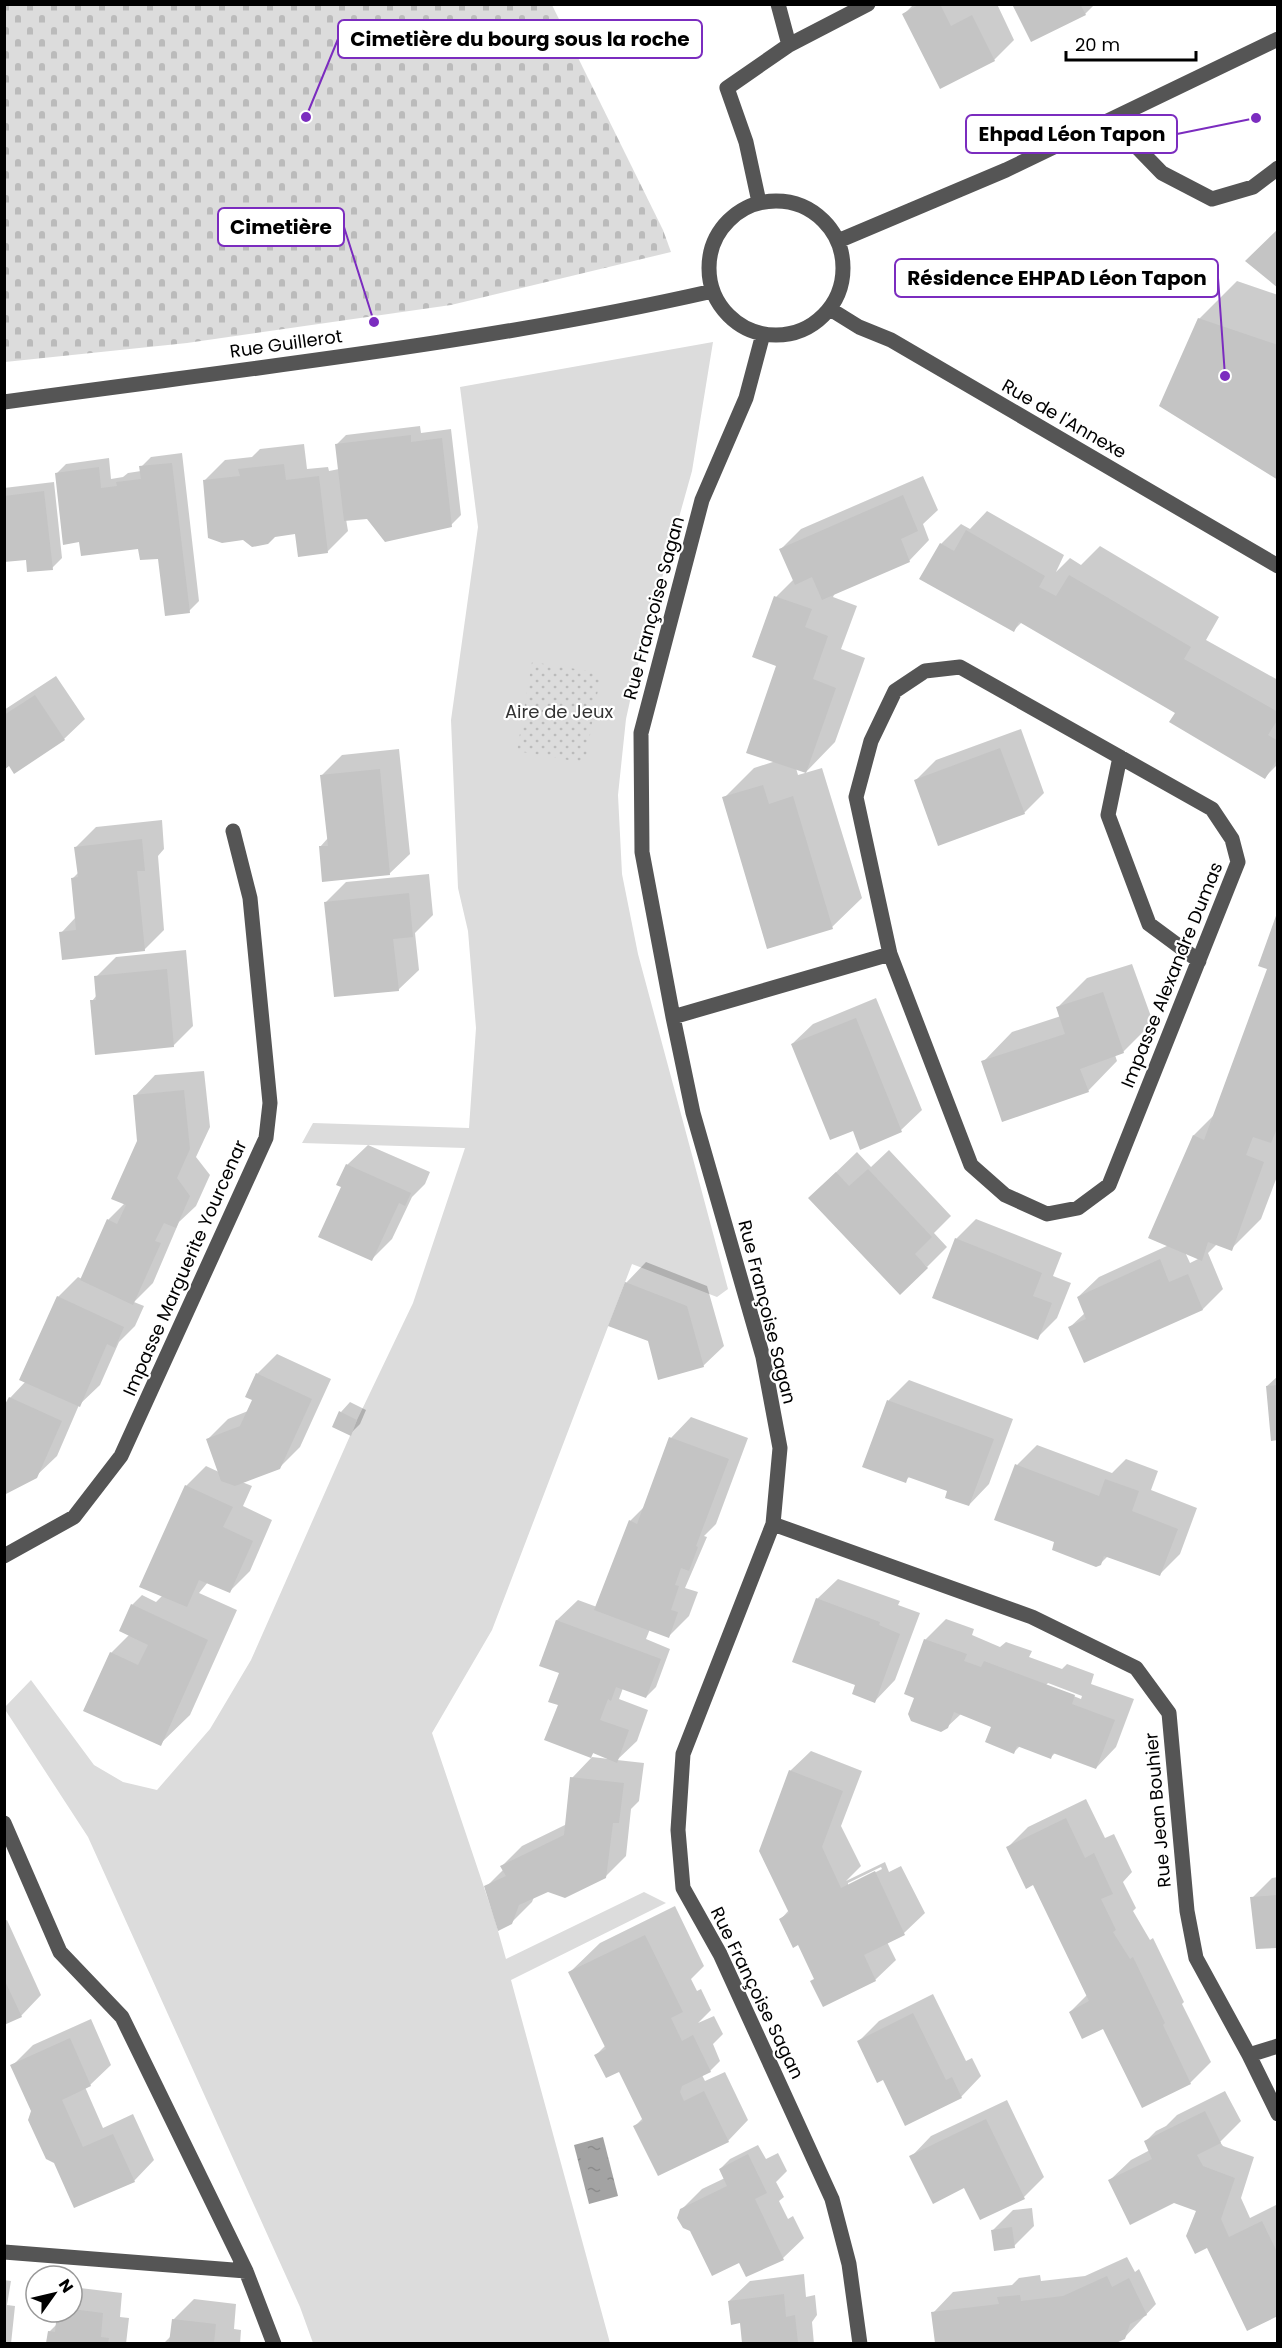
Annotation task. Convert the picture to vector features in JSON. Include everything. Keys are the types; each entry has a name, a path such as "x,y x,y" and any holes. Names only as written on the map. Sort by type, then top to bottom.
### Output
{"street":[{"path":"778,4 789,45"},
{"path":"759,202 746,142 727,88 789,45 868,4"},
{"path":"838,241 1006,170 1278,39"},
{"path":"1119,117 1128,138 1162,173 1212,199 1253,187 1278,168"},
{"path":"778,200 797,204 814,212 828,225 838,241 843,258 843,276 838,293 830,309 816,322 800,331 782,335 763,334 741,326 724,311 712,291 708,269 711,246 722,226 738,211 759,202 778,200"},
{"name":"Rue Guillerot","path":"4,402 468,338 658,304 712,291"},
{"name":"Rue de l'Annexe","path":"830,309 859,327 891,340 1278,566"},
{"name":"Rue Françoise Sagan","path":"763,334 747,398 702,500 641,733 642,852 674,1017 693,1113 765,1368 780,1448 773,1524 684,1754 678,1830 683,1888 720,1954 832,2199 849,2264 860,2343"},
{"name":"Impasse Alexandre Dumas","path":"960,667 1120,757 1212,809 1232,839 1238,862 1109,1185 1078,1208 1047,1214 1005,1195 971,1165 890,954 856,797 871,741 895,691 925,671 960,667"},
{"path":"1120,757 1108,815 1149,924 1199,961"},
{"name":"Impasse Marguerite Yourcenar","path":"4,1556 74,1517 121,1456 266,1138 270,1104 250,898 233,831"},
{"path":"674,1017 890,954"},
{"name":"Rue Jean Bouhier","path":"773,1524 1032,1617 1136,1668 1169,1713 1187,1911 1196,1958 1278,2114"},
{"path":"4,1823 60,1952 122,2017 246,2271 274,2343"},
{"path":"1249,2055 1278,2046"},
{"path":"4,2252 246,2271"}],"green space":[{"path":"4,5 552,5 663,230 671,252 451,305 187,343 5,362"},
{"path":"713,342 692,471 639,660 626,719 618,795 622,874 638,954 728,1289 717,1297 632,1264 492,1630 432,1733 506,1959 644,1892 666,1903 511,1980 610,2343 313,2343 300,2307 88,1837 4,1708 31,1680 94,1765 123,1782 157,1790 210,1729 251,1660 357,1420 413,1303 465,1148 302,1143 313,1123 469,1128 476,1028 468,931 458,888 451,720 478,527 460,387"},
{"name":"Aire de Jeux","path":"532,662 601,673 585,763 517,751"}],"water":[{"path":"603,2137 618,2196 589,2204 574,2145"}],"building":[{"path":"920,4 940,4 951,26 972,15 995,61 940,89 902,14"},
{"path":"1012,4 1080,4 1086,15 1031,42"},
{"path":"1278,229 1278,288 1245,261"},
{"path":"1198,318 1278,345 1278,480 1159,406"},
{"path":"411,435 411,442 442,438 452,527 385,542 367,519 344,521 335,444"},
{"path":"172,463 190,613 165,616 158,559 140,560 138,549 81,556 79,542 63,545 55,473 99,467 101,488 117,486 116,482 141,479 139,466"},
{"path":"284,464 286,480 319,476 328,553 298,557 295,534 275,537 268,544 252,547 243,540 222,543 208,538 203,480 240,476 238,469"},
{"path":"44,491 53,570 27,572 26,560 4,562 4,496"},
{"path":"903,495 918,531 901,539 910,562 822,600 812,577 795,585 779,549"},
{"path":"966,530 1045,576 1039,587 1056,596 1069,575 1105,596 1191,647 1184,659 1278,712 1278,719 1268,735 1278,741 1278,758 1265,779 1169,722 1175,713 1021,623 1019,622 1014,632 919,579 940,543 954,551"},
{"path":"774,596 812,609 805,627 828,636 813,679 836,688 806,773 746,753 776,666 752,657"},
{"path":"35,695 65,740 14,774 9,766 4,770 4,715"},
{"path":"1000,748 1025,814 938,846 914,780"},
{"path":"380,769 390,875 322,882 319,846 328,846 320,775"},
{"path":"763,785 769,804 793,796 833,929 767,949 722,797"},
{"path":"142,839 145,871 137,871 145,951 62,960 59,932 76,930 71,878 78,877 74,847"},
{"path":"409,893 413,937 393,939 399,991 334,997 324,902"},
{"path":"1277,913 1278,1126 1271,1143 1253,1137 1246,1155 1264,1162 1232,1251 1208,1242 1202,1261 1148,1238 1193,1135 1204,1140 1267,969 1258,966"},
{"path":"167,969 174,1047 95,1055 90,1000 96,1000 94,976"},
{"path":"1103,992 1124,1053 1080,1069 1089,1092 1002,1122 981,1061 1065,1034 1056,1007"},
{"path":"856,1018 902,1132 860,1150 853,1131 830,1140 791,1044"},
{"path":"184,1090 190,1149 177,1178 190,1196 176,1228 164,1223 155,1241 161,1243 133,1305 80,1280 107,1219 117,1224 126,1205 111,1199 137,1141 133,1095"},
{"path":"346,1164 411,1193 405,1206 399,1203 372,1261 318,1237 341,1187 336,1185"},
{"path":"868,1169 932,1237 915,1254 928,1268 900,1295 808,1198 836,1172 849,1186"},
{"path":"955,1238 1042,1273 1033,1296 1052,1303 1038,1340 932,1298"},
{"path":"1160,1259 1169,1282 1188,1274 1203,1310 1084,1363 1068,1327 1086,1319 1077,1297"},
{"path":"625,1282 687,1306 704,1367 658,1380 648,1341 608,1326"},
{"path":"57,1296 124,1327 115,1348 107,1344 80,1407 19,1380"},
{"path":"256,1373 312,1399 280,1469 235,1486 221,1481 206,1439 240,1426 252,1400 245,1397"},
{"path":"1278,1385 1278,1440 1271,1441 1266,1386"},
{"path":"9,1397 62,1421 37,1478 4,1495 4,1406"},
{"path":"887,1400 994,1439 969,1506 945,1498 947,1491 908,1477 906,1483 862,1467"},
{"path":"339,1411 357,1420 351,1436 332,1427"},
{"path":"669,1437 729,1459 696,1546 698,1547 689,1571 681,1568 675,1585 679,1586 671,1610 678,1612 669,1638 594,1610 629,1520 637,1524"},
{"path":"1015,1464 1099,1496 1105,1479 1139,1491 1132,1511 1178,1529 1160,1576 1104,1556 1101,1565 1096,1567 1052,1550 1054,1542 994,1520"},
{"path":"185,1485 233,1507 223,1527 253,1541 230,1593 199,1580 187,1607 139,1587"},
{"path":"816,1598 880,1622 879,1625 900,1634 875,1703 852,1694 855,1685 792,1662"},
{"path":"131,1604 208,1640 161,1746 83,1711 110,1652 138,1665 148,1645 119,1631"},
{"path":"556,1620 661,1659 646,1698 616,1687 611,1701 608,1699 600,1720 629,1730 617,1763 593,1753 591,1758 544,1740 558,1705 548,1702 559,1673 539,1666"},
{"path":"924,1639 967,1654 964,1661 981,1667 984,1661 1075,1695 1072,1704 1115,1720 1096,1769 1053,1753 1051,1759 1017,1746 1014,1754 985,1742 991,1727 954,1712 948,1728 941,1732 911,1721 908,1714 914,1698 904,1694"},
{"path":"789,1770 843,1791 822,1847 841,1888 875,1871 905,1935 864,1955 876,1981 823,2007 810,1981 814,1979 798,1945 793,1948 779,1919 789,1913 759,1851"},
{"path":"570,1777 624,1783 619,1823 613,1823 606,1878 565,1898 548,1892 519,1905 512,1924 498,1931 484,1886 506,1876 500,1866 564,1835"},
{"path":"1066,1818 1085,1858 1094,1853 1113,1894 1101,1899 1116,1930 1113,1932 1130,1959 1133,1957 1191,2084 1142,2108 1103,2029 1082,2039 1069,2012 1089,2001 1033,1885 1026,1889 1006,1847"},
{"path":"1278,1895 1278,1948 1256,1949 1250,1897"},
{"path":"645,1935 683,2012 671,2018 682,2041 693,2035 711,2072 682,2086 680,2092 684,2101 704,2091 729,2142 658,2176 633,2126 643,2121 619,2072 606,2078 594,2055 606,2049 568,1972"},
{"path":"4,1979 22,2017 4,2025"},
{"path":"913,2013 946,2080 952,2077 962,2098 905,2126 883,2080 877,2083 857,2041"},
{"path":"70,2038 91,2086 62,2100 83,2147 113,2134 135,2182 74,2208 54,2163 46,2159 28,2120 31,2111 10,2065"},
{"path":"1205,2111 1221,2143 1197,2155 1203,2166 1235,2178 1221,2219 1229,2237 1262,2221 1278,2254 1278,2316 1247,2331 1207,2248 1195,2254 1186,2236 1196,2211 1174,2203 1130,2225 1108,2180 1152,2159 1144,2141"},
{"path":"986,2119 1025,2199 980,2220 964,2188 933,2204 909,2156"},
{"path":"748,2154 767,2193 755,2199 784,2260 746,2277 739,2263 712,2276 690,2231 683,2228 677,2218 680,2209 727,2186 719,2169"},
{"path":"1012,2227 1015,2248 994,2251 991,2230"},
{"path":"1107,2276 1112,2287 1129,2278 1147,2315 1130,2324 1125,2339 1116,2343 935,2343 931,2312 999,2304 997,2297 1020,2295 1021,2301 1063,2296"},
{"path":"784,2294 786,2317 795,2315 798,2343 742,2343 740,2323 731,2325 728,2301"},
{"path":"84,2311 103,2313 101,2337 109,2338 108,2343 46,2343 48,2331 55,2332 56,2324 84,2324"},
{"path":"172,2319 216,2324 214,2343 169,2343"}],"place":[{"name":"Cimetière du bourg sous la roche","path":"306,117"},
{"name":"Ehpad Léon Tapon","path":"1256,118"},
{"name":"Cimetière","path":"374,322"},
{"name":"Résidence EHPAD Léon Tapon","path":"1225,376"}]}
